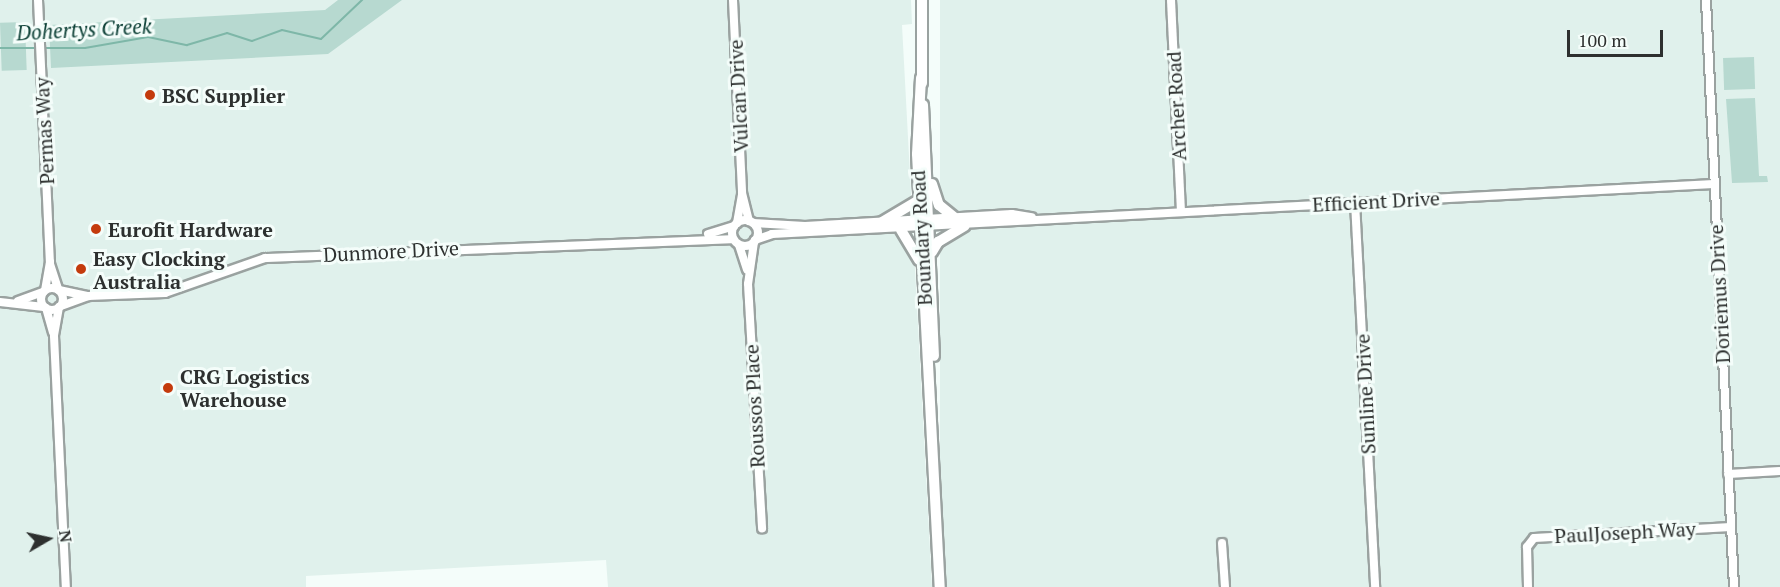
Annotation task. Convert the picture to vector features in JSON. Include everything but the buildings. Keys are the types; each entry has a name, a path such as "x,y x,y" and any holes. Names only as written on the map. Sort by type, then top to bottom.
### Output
{"main road":[{"name":"Boundary Road","path":"922,0 921,78 926,160 924,278 940,587"},
{"name":"Boundary Road","path":"921,78 916,109 919,200 932,252 932,398"},
{"path":"926,160 939,205 954,217"},
{"path":"882,222 919,200"},
{"path":"932,252 938,242 965,226"},
{"path":"901,230 917,251 924,278"}],"street":[{"name":"Permas Way","path":"38,0 50,262 44,291 45,307"},
{"name":"Vulcan Drive","path":"733,0 742,193 754,241"},
{"name":"Archer Road","path":"1171,0 1181,211"},
{"name":"Doriemus Drive","path":"1706,0 1734,587"},
{"name":"Efficient Drive","path":"925,223 965,226 1039,219 1181,211 1714,184"},
{"name":"Vulcan Drive","path":"736,242 735,225 742,193"},
{"name":"Sunline Drive","path":"1355,202 1375,587"},
{"name":"Efficient Drive","path":"925,223 954,217 1012,214 1039,219"},
{"path":"751,222 925,223"},
{"name":"Dunmore Drive","path":"701,236 751,222"},
{"path":"754,241 772,234 901,230 925,223"},
{"name":"Dunmore Drive","path":"44,291 59,290 88,296 175,291 265,258 701,236 736,242 754,241"},
{"name":"Roussos Place","path":"754,241 748,284 762,529"},
{"name":"Roussos Place","path":"736,242 748,284"},
{"name":"Permas Way","path":"50,262 59,290 60,307"},
{"path":"16,301 44,291"},
{"name":"Dunmore Drive","path":"60,307 88,296"},
{"path":"0,302 16,301 45,307 60,307 54,336 66,587"},
{"path":"45,307 54,336"},
{"path":"1728,474 1780,471"},
{"name":"PaulJoseph Way","path":"1528,587 1527,547 1534,538 1731,527"},
{"path":"1222,543 1225,587"}],"shaded area":[{"path":"0,0 911,0 912,24 902,25 932,587 608,587 606,560 306,576 306,587 0,587"},
{"path":"940,0 1780,0 1780,587 940,587"}],"green space":[{"path":"338,0 402,0 328,54 51,68 49,25 325,10"},
{"path":"25,22 27,70 2,71 0,23"},
{"path":"1754,57 1755,89 1724,90 1723,58"},
{"path":"1755,98 1759,176 1767,176 1768,182 1732,183 1726,99"}],"waterway":[{"name":"Dohertys Creek","path":"0,48 85,48 148,37 187,45 227,33 252,41 282,30 321,39 362,0"}],"place":[{"name":"BSC Supplier","path":"150,95"},
{"name":"Eurofit Hardware","path":"96,229"},
{"name":"Easy Clocking Australia","path":"81,269"},
{"name":"CRG Logistics Warehouse","path":"168,388"}]}
